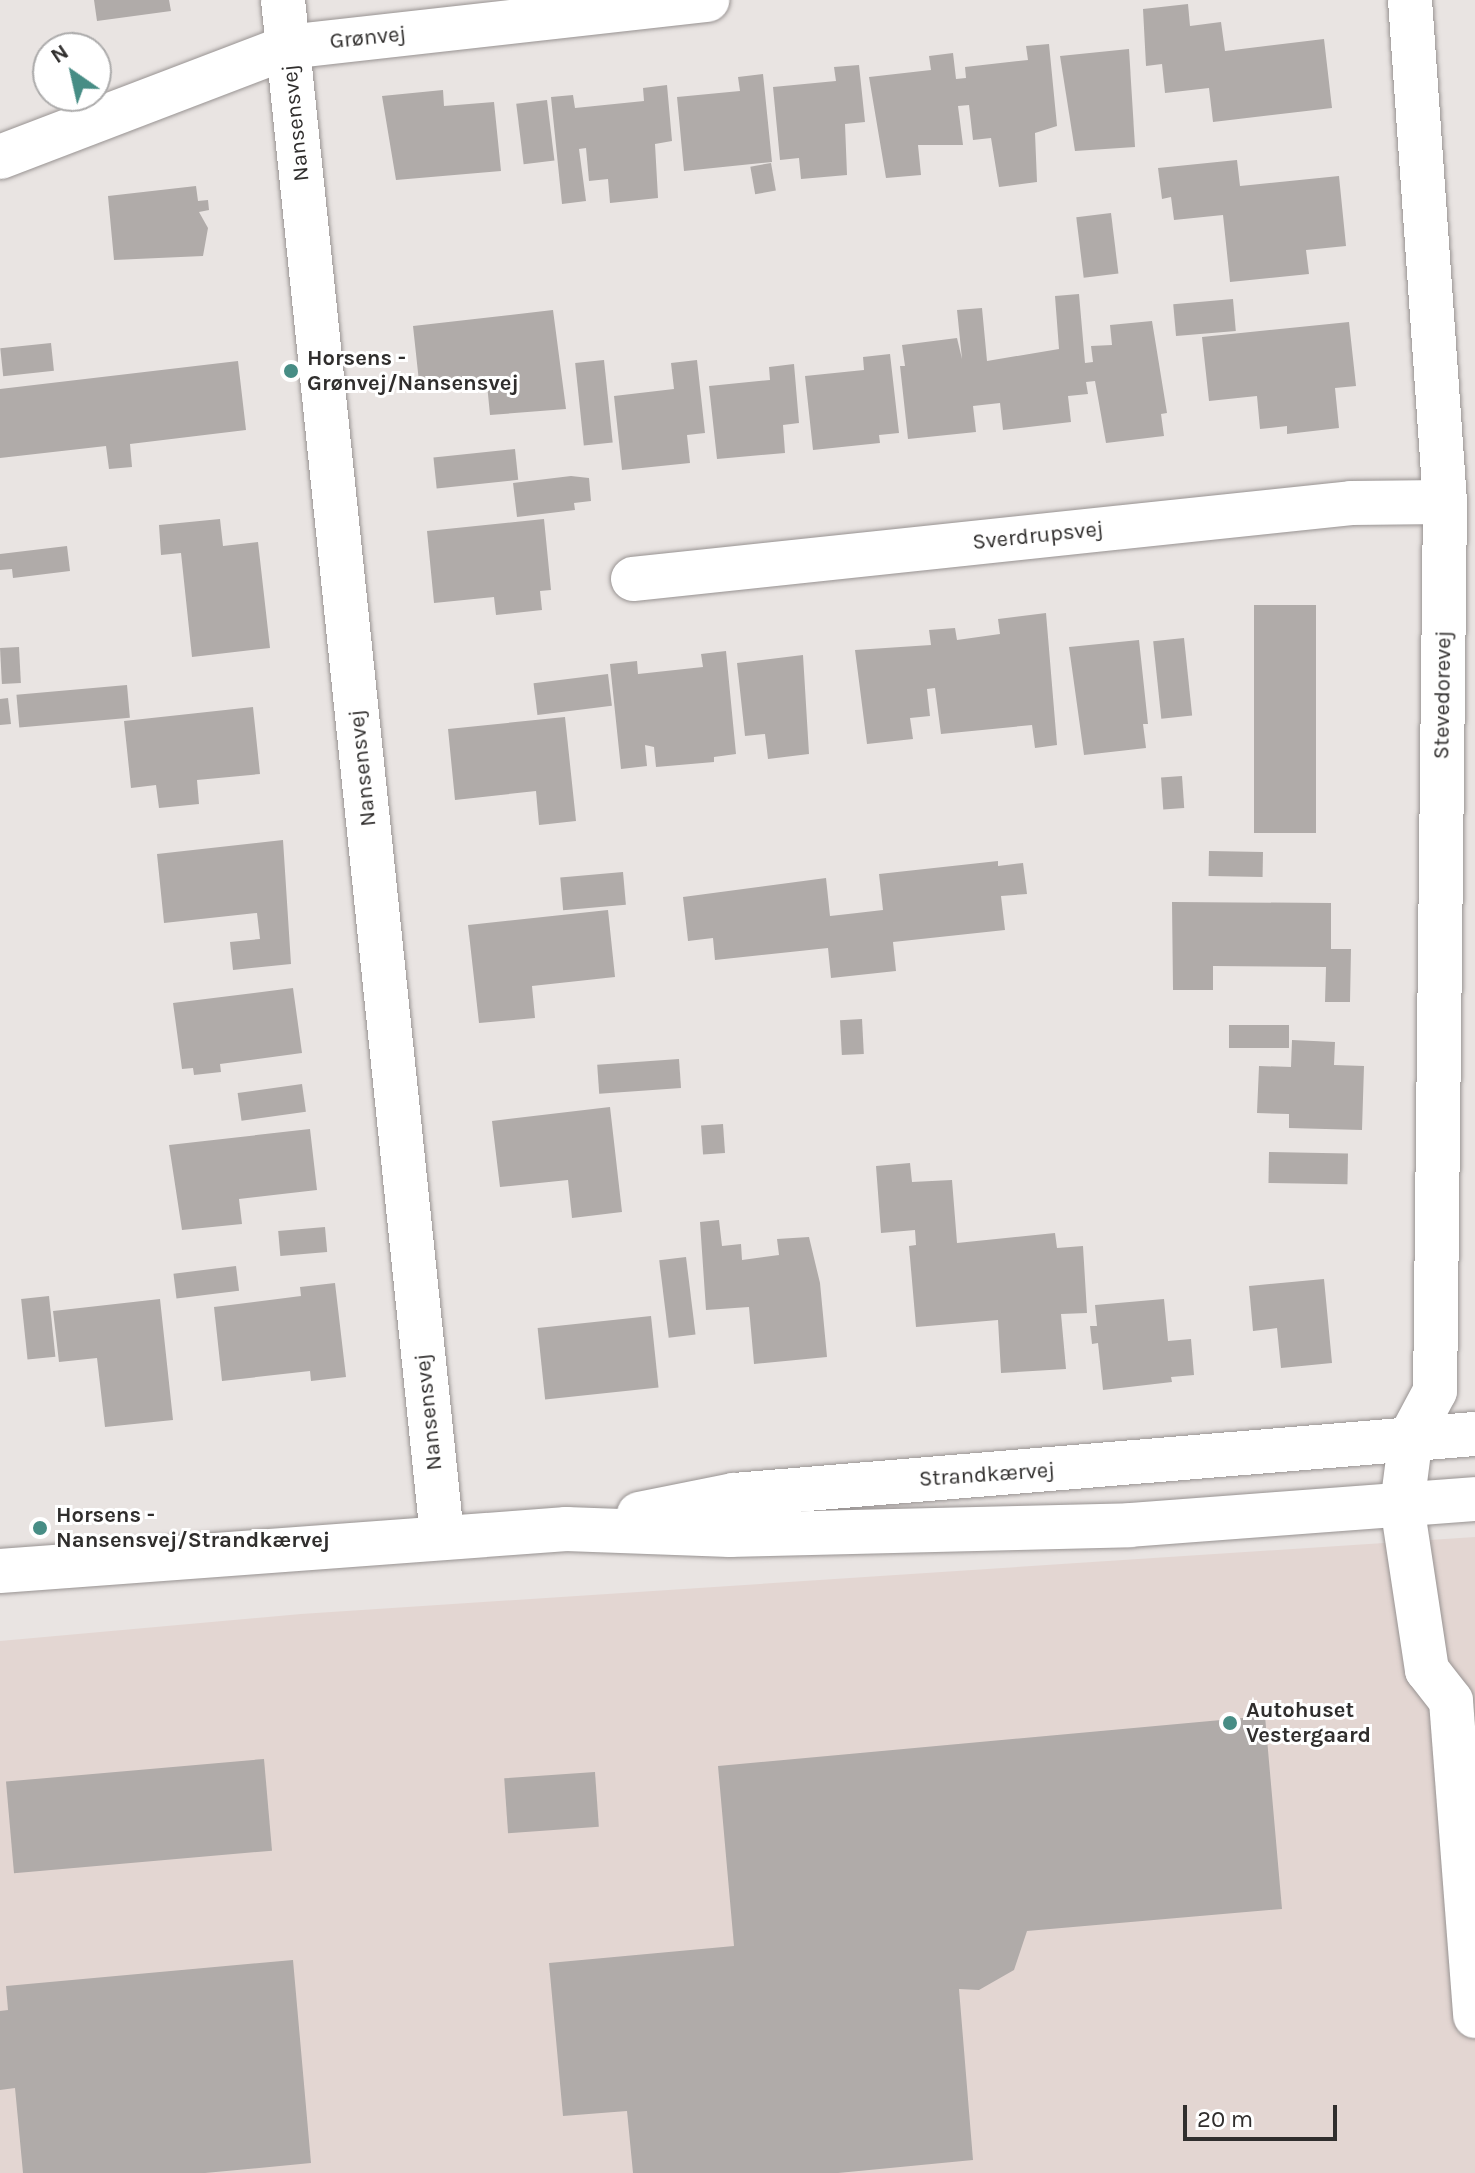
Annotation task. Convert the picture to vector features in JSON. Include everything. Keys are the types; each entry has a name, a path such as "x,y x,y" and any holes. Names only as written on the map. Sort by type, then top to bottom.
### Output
{"street":[{"name":"Nansensvej","path":"283,0 442,1536"},
{"name":"Grønvej","path":"0,157 288,47 707,0"},
{"name":"Stevedorevej","path":"1410,0 1445,502 1435,1391 1411,1436"},
{"name":"Sverdrupsvej","path":"633,579 1351,503 1445,502"},
{"path":"1435,1391 1475,1421"},
{"name":"Strandkærvej","path":"566,1529 734,1495 1154,1463 1411,1436 1475,1434"},
{"path":"1411,1436 1402,1505 1427,1670 1463,1688 1475,2016"},
{"name":"Strandkærvej","path":"0,1571 566,1529 730,1535 1114,1526 1475,1499"}],"shaded area":[{"path":"1475,1537 1475,2173 0,2173 0,1641 301,1614"}],"building":[{"path":"94,0 169,0 171,11 97,21"},
{"path":"1188,4 1190,26 1221,22 1225,51 1324,39 1332,108 1213,122 1209,88 1165,93 1162,64 1146,66 1143,9"},
{"path":"1049,44 1057,126 1035,133 1037,182 999,187 991,138 973,140 969,105 958,106 963,145 918,145 921,175 886,178 869,77 931,70 929,56 953,53 956,79 966,78 965,67 1028,60 1026,46"},
{"path":"1129,49 1135,147 1075,151 1060,56"},
{"path":"859,65 865,122 845,124 847,175 801,179 799,158 780,160 773,87 836,81 834,67"},
{"path":"763,74 772,162 684,171 677,97 740,91 738,77"},
{"path":"667,85 672,141 655,144 658,198 610,203 608,179 589,181 586,148 579,149 586,201 562,204 551,97 573,95 575,108 644,101 643,88"},
{"path":"443,90 444,106 494,102 501,171 396,180 382,96"},
{"path":"547,100 554,161 524,164 516,104"},
{"path":"1237,160 1240,186 1339,176 1346,246 1306,250 1309,274 1230,282 1223,215 1174,220 1171,197 1162,199 1158,168"},
{"path":"771,163 776,191 755,194 750,167"},
{"path":"196,186 198,201 208,200 209,210 199,212 208,228 203,256 114,260 108,196"},
{"path":"1111,213 1118,274 1084,278 1076,217"},
{"path":"1079,294 1085,363 1093,362 1091,346 1112,345 1110,325 1152,321 1167,413 1161,414 1164,436 1106,443 1095,381 1086,382 1088,394 1068,396 1071,422 1003,430 1000,403 973,406 976,432 908,439 900,366 905,366 902,345 957,338 962,359 957,310 982,308 987,361 1059,349 1055,296"},
{"path":"1233,299 1236,331 1176,336 1173,304"},
{"path":"553,310 566,409 490,415 487,384 420,391 413,326"},
{"path":"1349,322 1356,386 1335,388 1339,428 1287,434 1287,426 1260,429 1257,396 1209,401 1202,337"},
{"path":"51,343 54,371 3,376 0,348"},
{"path":"890,354 899,433 879,435 880,443 813,450 805,376 864,370 863,357"},
{"path":"604,360 613,443 584,446 575,363"},
{"path":"697,360 705,433 687,435 690,463 622,470 614,396 674,389 671,363"},
{"path":"238,361 246,430 130,444 132,467 109,469 106,446 0,458 0,389"},
{"path":"794,364 799,423 783,425 785,453 717,459 709,386 770,380 769,367"},
{"path":"515,449 518,480 437,488 433,458"},
{"path":"571,476 589,478 591,501 574,503 575,510 517,517 513,483"},
{"path":"220,519 223,546 258,542 270,648 192,657 181,553 161,555 159,525"},
{"path":"544,519 551,590 540,591 542,610 496,615 494,597 434,603 427,531"},
{"path":"67,546 70,571 13,578 12,569 0,570 0,554"},
{"path":"1254,605 1316,605 1316,833 1254,833"},
{"path":"1046,613 1057,745 1035,748 1032,725 941,734 935,688 927,689 930,716 910,718 913,739 867,744 855,650 931,645 929,630 955,628 957,640 1000,634 998,619"},
{"path":"1184,638 1192,716 1161,719 1153,641"},
{"path":"1139,640 1148,724 1143,724 1146,748 1084,755 1069,647"},
{"path":"19,647 21,683 2,684 0,648"},
{"path":"726,651 736,754 714,757 714,762 656,767 654,747 645,745 647,766 621,769 610,664 637,661 638,674 703,667 701,654"},
{"path":"803,655 809,754 768,759 765,734 745,736 737,663"},
{"path":"608,674 612,706 537,715 534,683"},
{"path":"127,685 130,718 19,728 16,695"},
{"path":"8,698 11,724 0,725 0,699"},
{"path":"253,707 260,774 197,780 199,804 159,808 156,785 131,788 124,721"},
{"path":"565,717 576,821 539,825 536,791 455,800 448,729"},
{"path":"1182,776 1184,808 1163,809 1161,777"},
{"path":"283,840 291,964 233,970 230,942 260,939 257,913 164,923 157,854"},
{"path":"1209,851 1263,852 1263,877 1209,876"},
{"path":"998,861 998,866 1023,863 1027,894 1001,896 1005,930 893,942 896,971 831,978 828,948 715,960 713,938 688,941 683,897 826,878 830,916 857,913 883,910 879,874"},
{"path":"623,872 626,905 563,910 560,877"},
{"path":"1172,902 1331,903 1331,949 1351,949 1350,1002 1325,1002 1326,967 1213,966 1213,990 1173,990"},
{"path":"608,910 615,977 532,986 535,1018 479,1023 468,925"},
{"path":"293,988 302,1053 220,1064 221,1072 194,1075 193,1068 182,1069 173,1003"},
{"path":"862,1019 864,1054 842,1055 840,1020"},
{"path":"1229,1025 1289,1025 1289,1048 1229,1048"},
{"path":"1292,1040 1335,1042 1334,1065 1364,1066 1362,1130 1289,1128 1289,1114 1257,1113 1259,1066 1291,1067"},
{"path":"679,1059 681,1088 599,1094 597,1065"},
{"path":"302,1084 306,1112 242,1121 238,1093"},
{"path":"610,1107 622,1212 572,1218 568,1180 500,1187 492,1121"},
{"path":"723,1124 725,1153 703,1154 701,1126"},
{"path":"310,1129 317,1190 239,1199 242,1224 182,1230 169,1145"},
{"path":"1269,1152 1348,1153 1347,1184 1268,1183"},
{"path":"910,1163 912,1182 952,1180 957,1243 1055,1233 1057,1248 1083,1246 1087,1313 1061,1314 1066,1369 1001,1373 998,1320 916,1327 909,1246 916,1245 915,1230 881,1233 876,1166"},
{"path":"719,1220 722,1246 741,1244 742,1260 779,1255 777,1239 809,1237 820,1283 827,1357 754,1364 749,1307 706,1310 700,1222"},
{"path":"325,1227 327,1252 280,1256 278,1231"},
{"path":"686,1257 696,1334 669,1338 659,1260"},
{"path":"236,1266 239,1291 177,1298 173,1274"},
{"path":"1324,1279 1332,1363 1281,1368 1277,1328 1253,1331 1249,1286"},
{"path":"335,1283 346,1377 311,1381 310,1371 222,1381 214,1307 301,1296 300,1287"},
{"path":"49,1296 55,1357 28,1360 21,1299"},
{"path":"160,1299 173,1420 105,1427 97,1358 59,1362 53,1311"},
{"path":"1164,1299 1168,1341 1191,1339 1194,1375 1171,1377 1172,1382 1103,1390 1098,1343 1092,1344 1090,1326 1097,1326 1095,1305"},
{"path":"651,1316 659,1388 545,1400 538,1328"},
{"path":"1265,1716 1282,1909 1027,1931 1014,1970 979,1990 959,1989 973,2160 838,2173 633,2173 627,2111 563,2116 549,1963 734,1946 718,1766"},
{"path":"264,1759 272,1851 14,1873 6,1782"},
{"path":"595,1772 599,1827 508,1833 504,1778"},
{"path":"293,1960 311,2163 205,2173 23,2173 15,2088 0,2090 0,2011 8,2010 6,1986"}],"place":[{"name":"Horsens - Grønvej/Nansensvej","path":"291,371"},
{"name":"Horsens - Nansensvej/Strandkærvej","path":"40,1528"},
{"name":"Autohuset Vestergaard","path":"1230,1723"}]}
